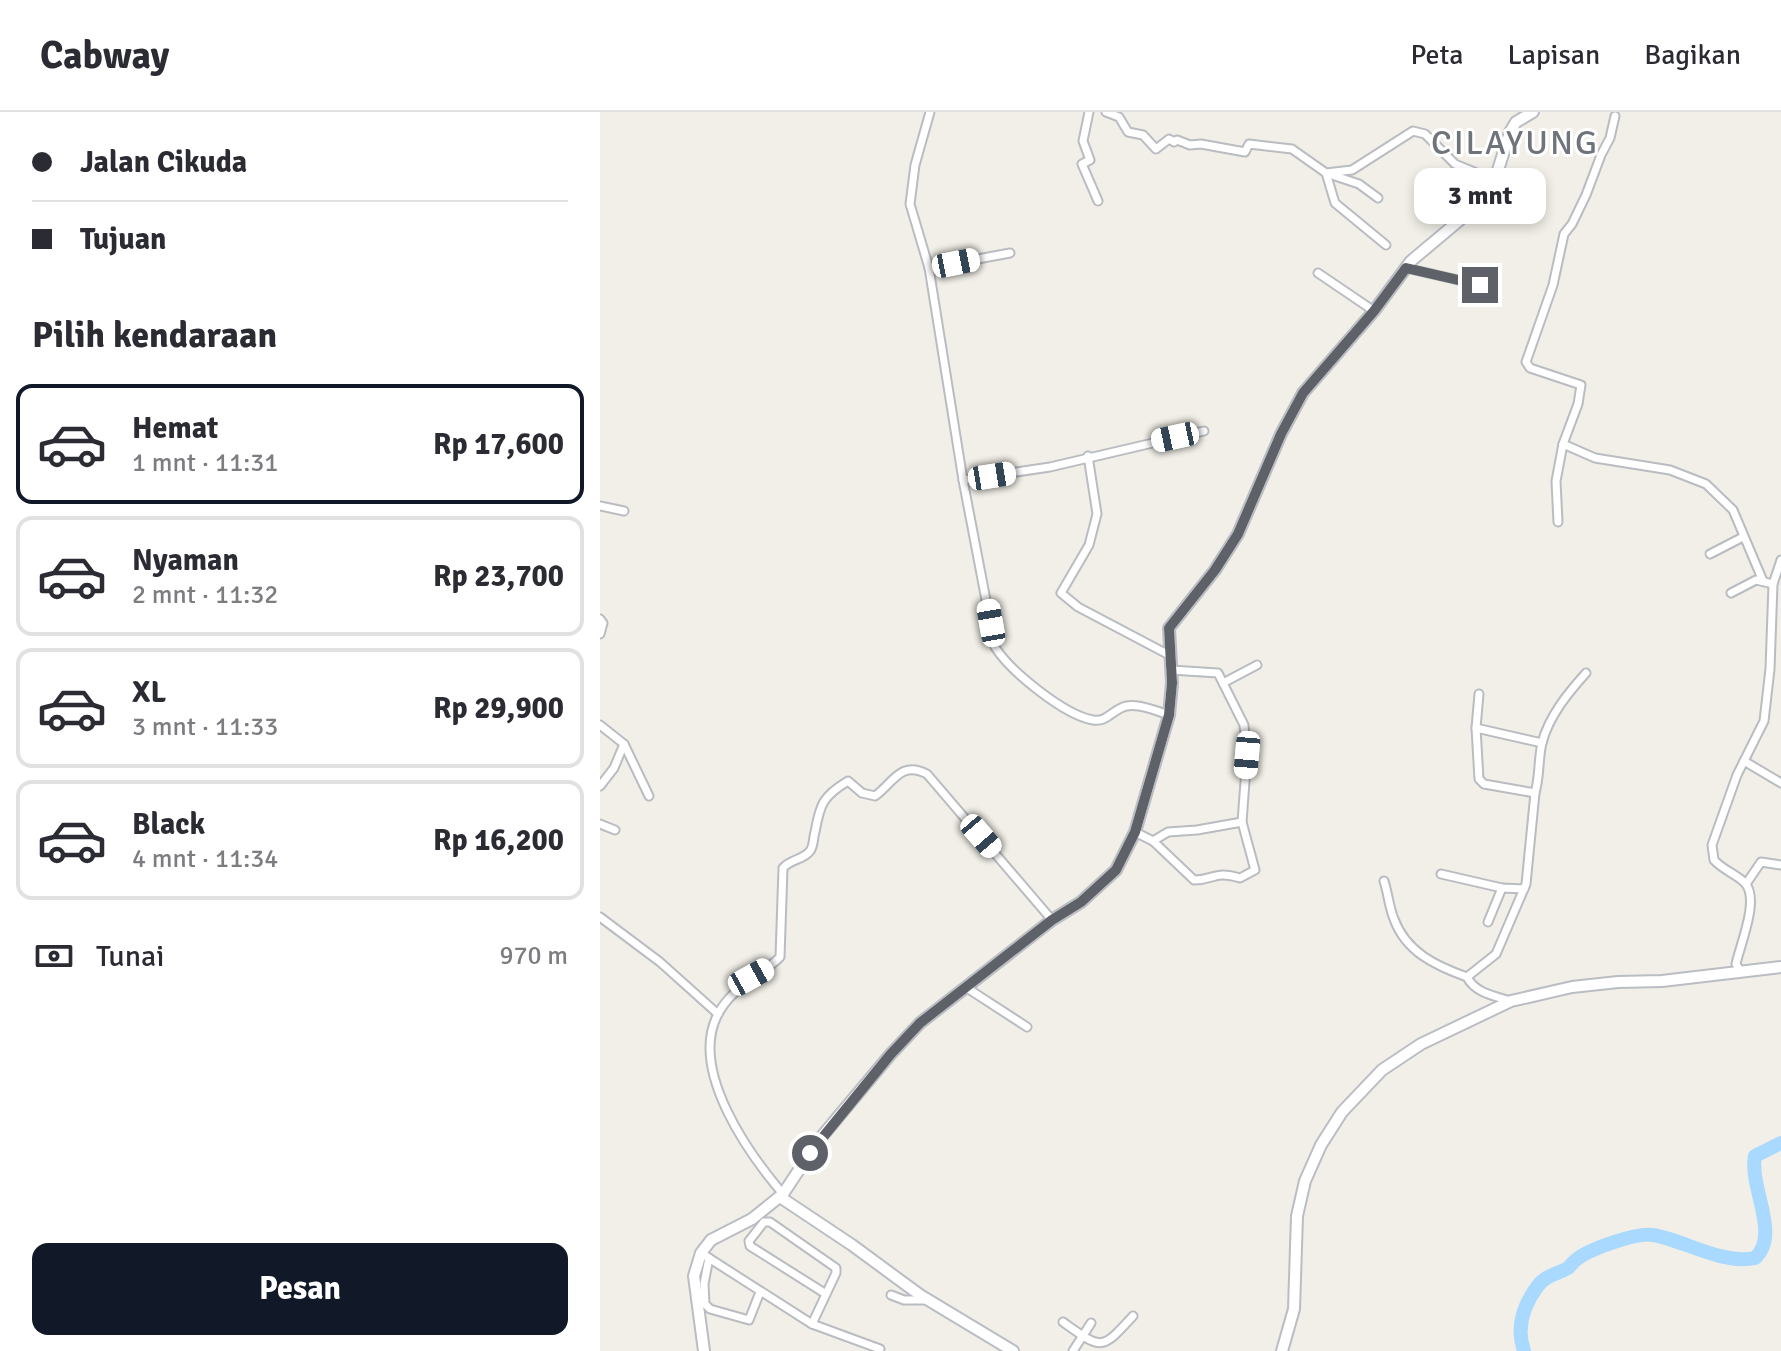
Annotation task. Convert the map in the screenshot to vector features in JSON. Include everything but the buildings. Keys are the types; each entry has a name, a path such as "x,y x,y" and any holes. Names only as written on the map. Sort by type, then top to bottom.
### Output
{"street":[{"path":"930,112 915,165 910,204 929,268 963,480 995,647 1002,658 1046,694 1076,713 1095,720 1107,719 1121,707 1131,706 1169,715"},
{"path":"1089,112 1083,141 1090,160 1082,164 1098,201"},
{"path":"1106,112 1119,117 1128,132 1143,135 1156,149 1169,139 1245,152 1249,144 1292,149 1326,173 1353,181 1378,198"},
{"path":"704,1351 694,1276 717,1235 752,1219 781,1196 818,1141 920,1023 1052,920 1081,902 1112,874 1123,858 1135,832 1169,715 1169,628 1215,570 1238,534 1281,434 1303,393 1374,311 1406,268 1467,214 1494,180 1516,117 1533,112"},
{"path":"1558,522 1556,481 1563,444 1578,404 1581,385 1530,368 1526,362 1553,285 1564,234 1586,195 1610,138 1615,116"},
{"path":"1326,173 1352,170 1413,131 1425,134 1455,164 1494,180"},
{"path":"1326,173 1335,203 1386,245"},
{"path":"929,268 1010,253"},
{"path":"1406,268 1480,285"},
{"path":"1318,273 1374,311"},
{"path":"963,480 1050,467 1204,431"},
{"path":"1563,444 1595,458 1670,470 1706,484 1727,502 1763,581"},
{"path":"1088,456 1097,514 1089,545 1061,593 1078,607 1171,656"},
{"path":"600,506 624,511"},
{"path":"1710,554 1743,537"},
{"path":"1741,972 1736,964 1751,900 1746,884 1721,868 1712,854 1717,830 1737,775 1764,721 1773,584 1781,560"},
{"path":"1731,593 1750,582 1773,584"},
{"path":"600,619 603,623 600,634"},
{"path":"1223,683 1257,665"},
{"path":"1135,832 1153,841 1194,880 1223,873 1240,878 1255,870 1242,822 1247,755 1244,725 1218,673 1171,670"},
{"path":"1467,977 1496,954 1524,889 1542,743 1553,716 1586,673"},
{"path":"1479,694 1476,728 1481,782 1535,793"},
{"path":"600,725 624,744 649,796"},
{"path":"1476,728 1542,743"},
{"path":"600,786 614,768 624,744"},
{"path":"1744,761 1781,783"},
{"path":"1013,1351 927,1300 781,1196 726,1108 714,1078 709,1051 718,1014 751,977 780,957 783,868 788,862 810,851 819,806 835,788 848,781 862,793 875,796 897,773 913,769 927,774 1052,920"},
{"path":"1153,841 1168,832 1242,822"},
{"path":"600,824 615,830"},
{"path":"1746,884 1761,862 1781,865"},
{"path":"1441,874 1502,888 1524,889"},
{"path":"1384,881 1393,916 1413,947 1436,966 1467,977 1473,987 1511,1001"},
{"path":"1488,922 1502,888"},
{"path":"600,917 660,962 718,1014"},
{"path":"1282,1351 1296,1295 1300,1198 1321,1145 1342,1112 1382,1070 1421,1044 1511,1001 1572,987 1662,981 1781,967"},
{"path":"967,988 1027,1027"},
{"path":"812,1324 836,1273 836,1268 770,1222 764,1222 749,1241 750,1246 826,1294"},
{"path":"705,1255 812,1324 880,1349"},
{"path":"705,1255 703,1297 710,1309 752,1319 760,1292"},
{"path":"891,1295 904,1300 927,1300"},
{"path":"1063,1322 1095,1346 1111,1347 1133,1316"},
{"path":"1073,1351 1091,1323"}],"waterway":[{"path":"1524,1351 1522,1318 1537,1287 1583,1255 1603,1246 1636,1236 1653,1235 1716,1255 1755,1258 1765,1236 1754,1169 1755,1156 1781,1143"}],"district":[{"name":"CILAYUNG","path":"1515,143"}],"route":[{"path":"810,1153 920,1023 1052,920 1081,902 1116,870 1135,832 1169,715 1172,683 1169,628 1215,570 1238,534 1281,434 1303,393 1374,311 1406,268 1480,285"}]}
